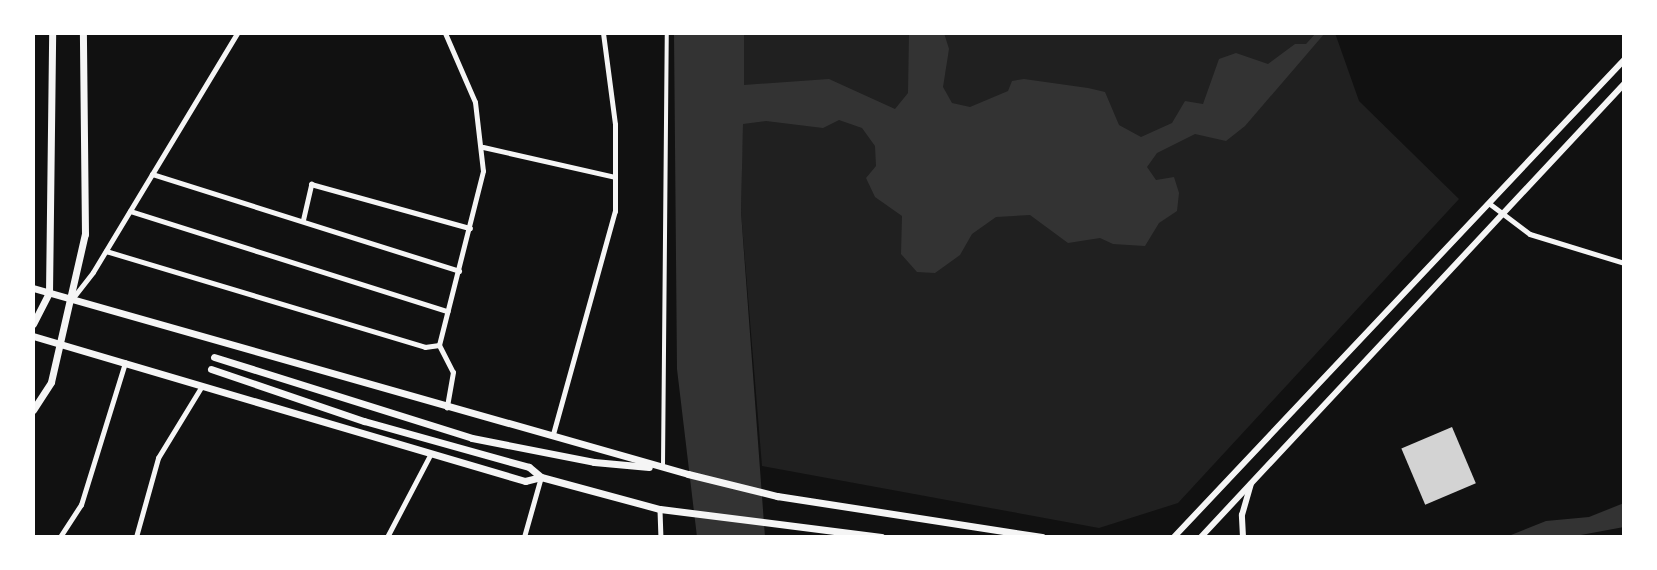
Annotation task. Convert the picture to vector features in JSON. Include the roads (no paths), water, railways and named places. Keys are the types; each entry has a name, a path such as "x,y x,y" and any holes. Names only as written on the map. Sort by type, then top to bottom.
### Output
{"main road":[{"path":"33,324 49,293 52,33"},
{"path":"33,410 51,382 85,234 83,33"},
{"path":"1174,537 1624,60"},
{"path":"1201,537 1501,212 1624,84"},
{"path":"33,288 447,407 553,434 663,468 777,495 1042,537"},
{"path":"33,336 524,481 541,477"},
{"path":"214,357 472,438 594,462 663,468"},
{"path":"211,369 364,421 529,467 541,477 660,509 881,537"},
{"path":"1243,537 1242,515 1252,481"}],"street":[{"path":"72,299 106,251 237,33"},
{"path":"445,33 475,102 483,147 483,171 471,228 439,345 453,372 447,407"},
{"path":"553,434 615,211 615,124 603,33"},
{"path":"663,468 667,33"},
{"path":"483,147 615,177"},
{"path":"152,174 460,271"},
{"path":"303,220 311,184 471,228"},
{"path":"1489,203 1530,234 1624,263"},
{"path":"130,212 449,311"},
{"path":"106,251 425,346 439,345"},
{"path":"60,537 81,505 125,363"},
{"path":"136,537 158,458 202,386"},
{"path":"387,537 430,454"},
{"path":"524,537 541,477"},
{"path":"660,509 660,537"}]}
